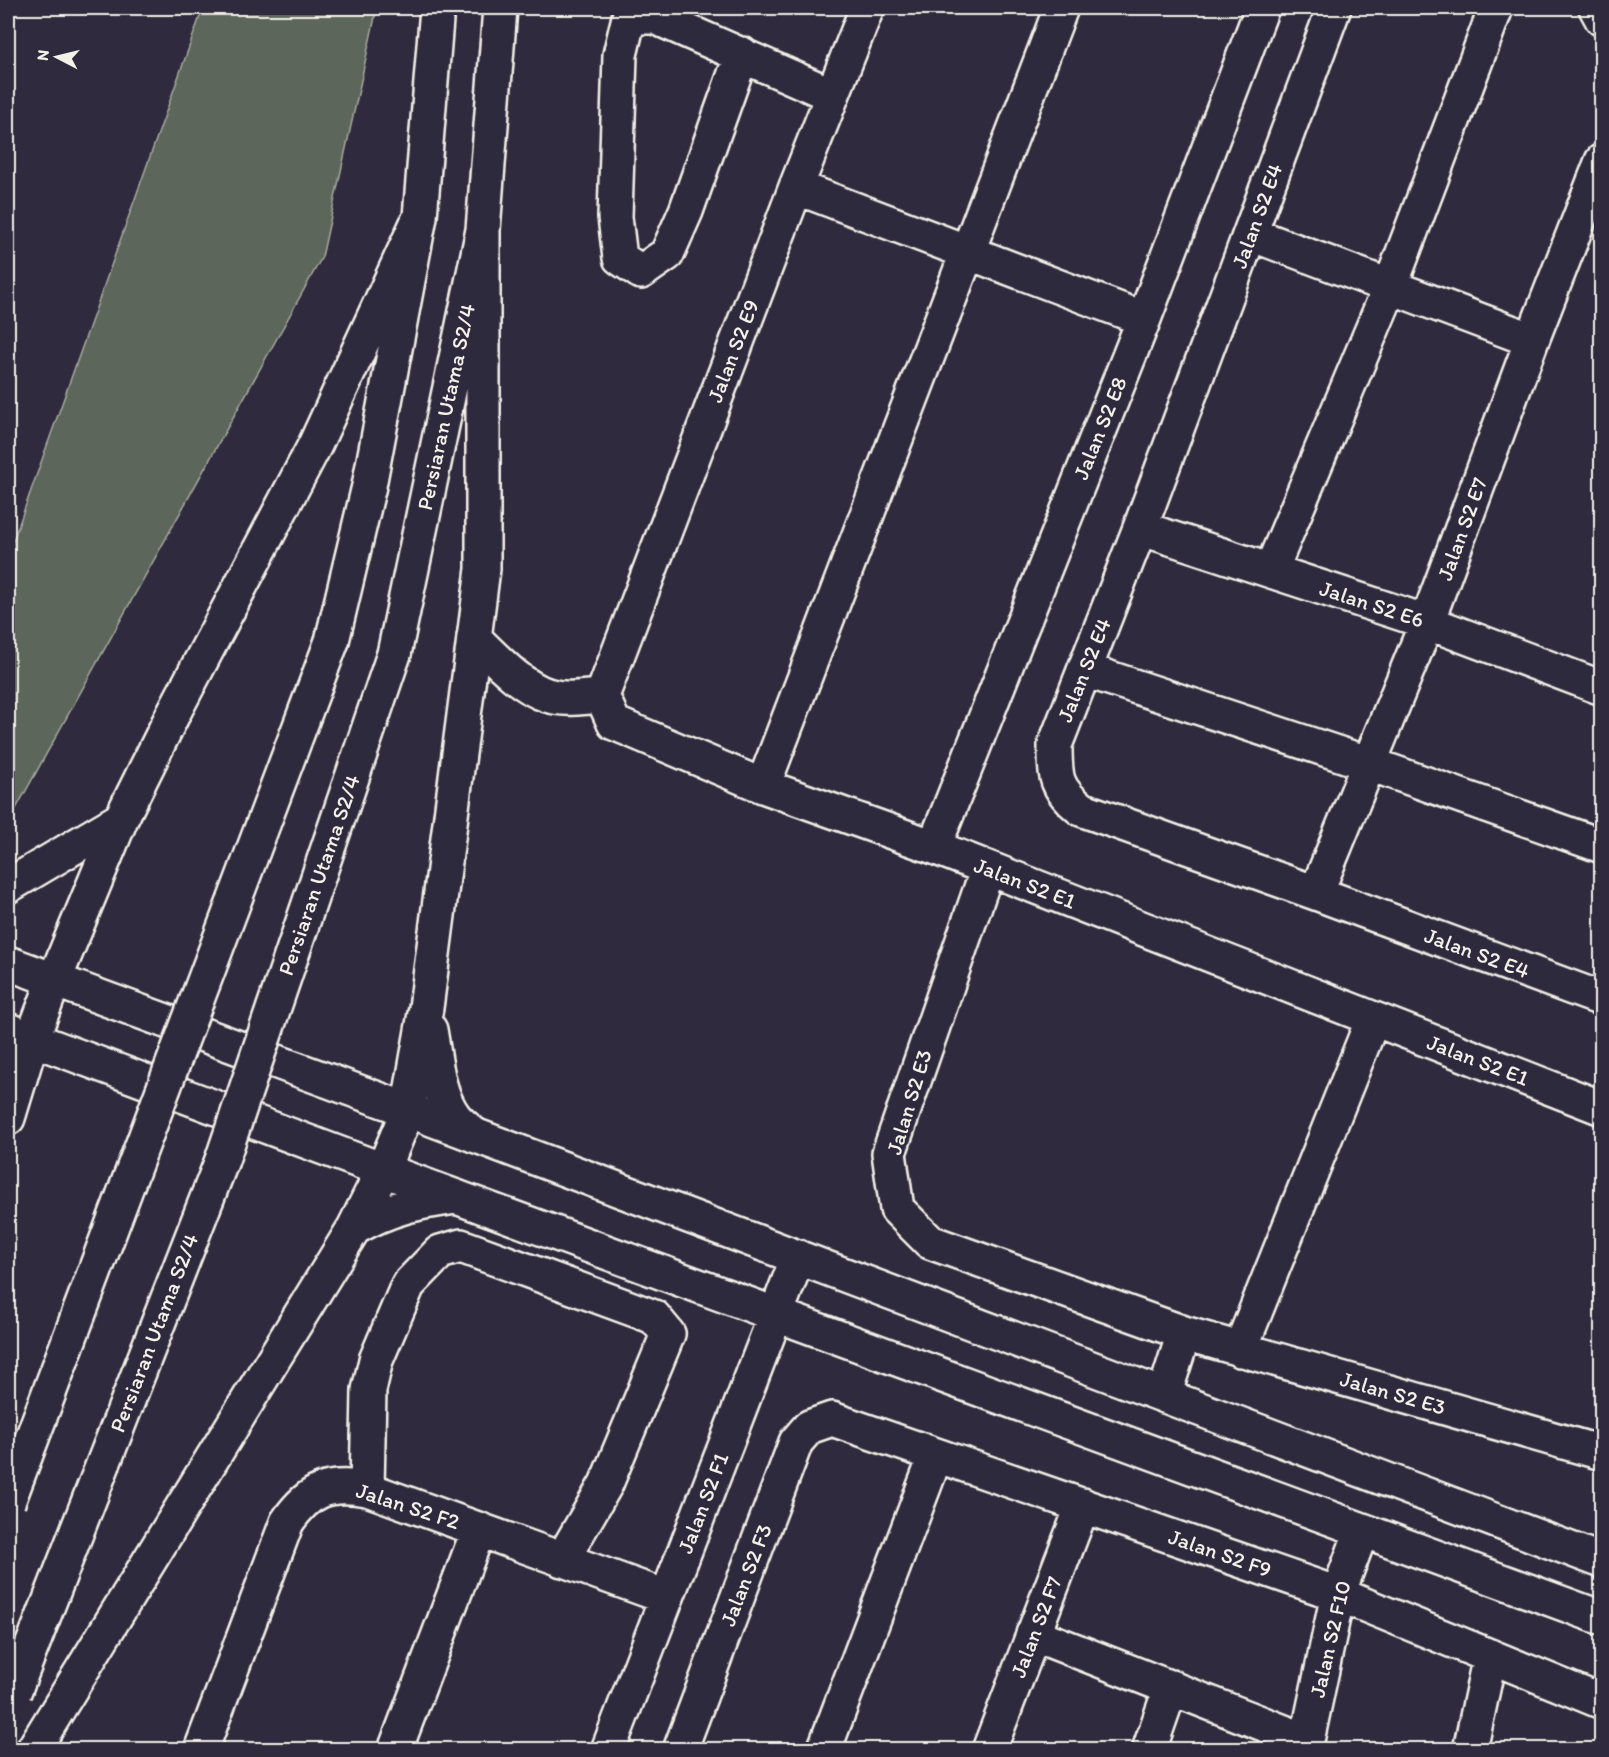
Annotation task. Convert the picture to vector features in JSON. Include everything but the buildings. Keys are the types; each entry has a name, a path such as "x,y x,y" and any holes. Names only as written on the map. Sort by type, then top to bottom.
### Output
{"street":[{"path":"8,1502 332,640 369,486 420,217 437,8"},
{"name":"Persiaran Utama S2/4","path":"11,1701 222,1160 394,654 483,230 500,8"},
{"name":"Jalan S2 E9","path":"602,696 796,187 867,8"},
{"path":"763,786 1061,8"},
{"name":"Jalan S2 E8","path":"934,847 1144,319 1262,8"},
{"name":"Jalan S2 E4","path":"1334,8 1140,528 1055,745 1055,773 1065,796 1081,809 1602,999"},
{"path":"1271,570 1390,287 1496,8"},
{"path":"1596,8 1602,19"},
{"path":"742,54 686,211 667,254 642,272 620,258 615,217 620,56 629,17 655,17 742,54 832,95"},
{"name":"Jalan S2 E7","path":"1316,893 1427,622 1532,340 1602,161"},
{"path":"796,187 1144,319"},
{"path":"8,1118 20,1035 54,981 122,819 174,712 315,445 420,217"},
{"path":"33,1749 354,1228 383,1170 408,1110 426,1008 483,569 483,230"},
{"path":"1251,234 1532,340"},
{"name":"Jalan S2 E6","path":"1140,528 1427,622 1602,688"},
{"path":"474,638 520,680 546,695 567,699 602,696"},
{"path":"1085,670 1370,764 1602,846"},
{"name":"Jalan S2 E1","path":"602,696 614,723 763,786 934,847 1602,1108"},
{"path":"8,886 122,819"},
{"name":"Jalan S2 E3","path":"988,868 889,1153 897,1209 930,1242 1184,1333 1602,1453"},
{"path":"8,963 408,1110 1602,1561"},
{"path":"426,1008 437,1072 445,1097 454,1116 474,1135"},
{"path":"1240,1350 1372,1018"},
{"path":"20,1035 1602,1618"},
{"path":"354,1228 378,1214 401,1206 456,1197"},
{"path":"367,1489 369,1390 376,1360 408,1285 440,1252 461,1246 493,1257 654,1317 668,1334 606,1484 562,1560"},
{"name":"Jalan S2 F1","path":"608,1749 798,1257"},
{"path":"1164,1396 1184,1333"},
{"name":"Jalan S2 F9","path":"832,1419 1338,1594 1602,1702"},
{"name":"Jalan S2 F3","path":"680,1749 796,1442 809,1427 832,1419"},
{"path":"824,1749 936,1455"},
{"name":"Jalan S2 F2","path":"201,1749 287,1522 298,1506 322,1490 336,1485 367,1489 666,1597"},
{"name":"Jalan S2 F7","path":"989,1749 1083,1505"},
{"path":"395,1749 479,1529"},
{"name":"Jalan S2 F10","path":"1306,1745 1338,1594 1362,1530"},
{"path":"1034,1634 1171,1687 1306,1745"},
{"path":"1470,1749 1490,1656"},
{"path":"1149,1749 1171,1687"}],"green space":[{"path":"203,8 377,8 322,257 8,823 8,555"}]}
